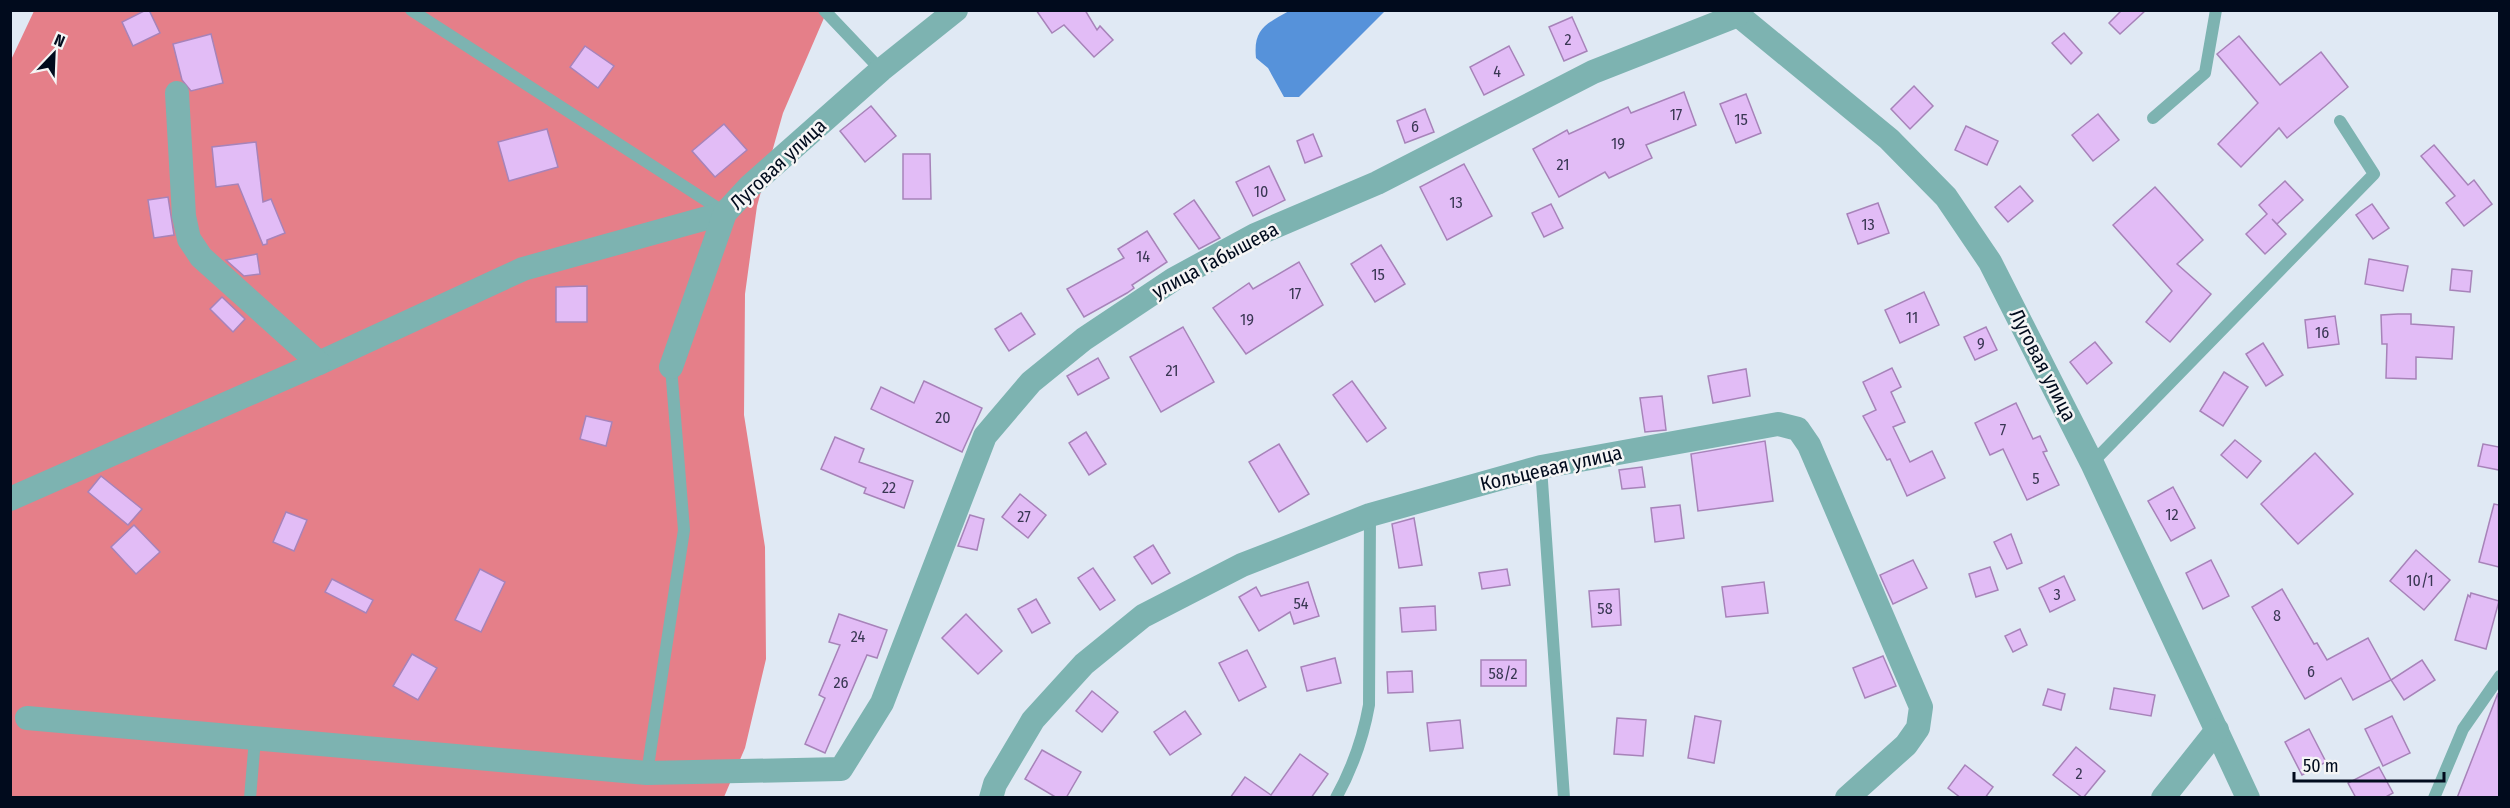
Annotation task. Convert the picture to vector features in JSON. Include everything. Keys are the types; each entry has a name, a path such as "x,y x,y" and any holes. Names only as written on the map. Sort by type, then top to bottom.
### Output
{"street":[{"name":"Луговая улица","path":"671,367 725,213 750,186 881,70 956,10"},
{"name":"Луговая улица","path":"1738,12 1889,139 1946,197 1990,262 2092,464 2248,798"},
{"name":"улица Габышева","path":"646,773 841,769 882,703 985,436 1031,382 1083,339 1174,279 1255,235 1377,183 1593,72 1738,12"},
{"path":"177,93 184,216 189,239 201,257 319,363"},
{"path":"10,499 319,363 523,268 725,213"},
{"name":"Кольцевая улица","path":"991,798 995,784 1033,720 1084,664 1143,615 1242,565 1370,514 1541,467 1778,424 1798,429 1809,445 1921,706 1918,728 1906,745 1847,798"},
{"path":"27,718 646,773"},
{"path":"2163,798 2217,730"}],"lane":[{"path":"411,10 725,213"},
{"path":"824,10 881,70"},
{"path":"2153,118 2205,73 2216,10"},
{"path":"2092,464 2374,174 2340,121"},
{"path":"646,773 684,530 671,367"},
{"path":"1541,467 1564,798"},
{"path":"1336,798 1354,766 1364,735 1369,705 1370,514"},
{"path":"2434,798 2463,729 2499,676"},
{"path":"250,798 255,739"}],"shaded area":[{"path":"34,11 827,11 783,113 757,206 745,294 744,415 765,547 766,659 745,748 724,797 11,798 10,62"}],"water":[{"path":"1420,10 1384,12 1299,97 1284,97 1268,68 1256,58 1256,48 1263,28 1289,11"}],"building":[{"path":"149,10 160,33 133,46 122,22"},
{"path":"1036,10 1085,10 1097,30 1100,26 1113,40 1094,57 1064,25 1052,33"},
{"path":"2122,10 2146,10 2120,34 2109,23"},
{"path":"1572,17 1587,51 1564,61 1549,27"},
{"path":"2064,33 2082,53 2071,64 2052,43"},
{"path":"211,34 223,83 191,91 182,80 173,44"},
{"path":"2239,36 2280,85 2321,52 2348,87 2287,138 2279,128 2241,167 2218,144 2258,103 2217,54"},
{"path":"585,46 614,66 598,88 570,67"},
{"path":"1509,46 1524,75 1484,95 1470,67"},
{"path":"1914,86 1933,106 1910,129 1891,109"},
{"path":"1684,92 1696,125 1646,145 1652,158 1609,178 1605,172 1559,197 1533,149 1567,130 1569,134 1628,107 1631,113"},
{"path":"1746,94 1761,133 1736,143 1720,104"},
{"path":"871,106 896,136 865,162 840,131"},
{"path":"1425,109 1434,132 1405,143 1397,121"},
{"path":"2098,114 2119,140 2093,161 2072,135"},
{"path":"724,124 747,150 715,177 692,151"},
{"path":"1966,126 1998,141 1987,165 1955,150"},
{"path":"547,129 558,167 509,181 498,142"},
{"path":"1313,134 1322,156 1305,163 1297,141"},
{"path":"256,142 263,202 271,199 285,233 267,240 267,244 263,245 238,184 216,187 212,147"},
{"path":"2434,145 2468,185 2474,180 2492,204 2464,226 2446,203 2455,196 2421,156"},
{"path":"903,154 930,154 931,199 903,199"},
{"path":"1464,164 1492,216 1447,240 1420,187"},
{"path":"1269,166 1285,200 1253,216 1236,182"},
{"path":"2285,181 2303,200 2277,224 2272,219 2286,234 2265,254 2246,234 2267,214 2259,205"},
{"path":"2020,186 2033,201 2008,222 1995,207"},
{"path":"2155,187 2203,240 2177,264 2211,294 2170,342 2146,322 2172,291 2113,225"},
{"path":"168,197 174,235 154,238 148,200"},
{"path":"1194,200 1220,238 1199,249 1174,214"},
{"path":"1878,203 1889,233 1858,244 1847,214"},
{"path":"1551,204 1563,228 1544,237 1532,213"},
{"path":"2372,204 2389,228 2373,239 2356,215"},
{"path":"1147,231 1167,262 1132,285 1134,288 1127,293 1084,317 1067,289 1124,258 1118,249"},
{"path":"1381,245 1405,284 1375,302 1351,264"},
{"path":"257,254 260,274 244,276 226,260"},
{"path":"2369,259 2408,266 2403,291 2365,284"},
{"path":"1299,262 1323,305 1246,354 1213,308 1249,283 1253,289"},
{"path":"2452,269 2472,271 2470,292 2450,290"},
{"path":"587,286 587,322 556,322 556,287"},
{"path":"1924,292 1939,325 1900,343 1885,310"},
{"path":"222,297 245,319 233,332 210,309"},
{"path":"1021,313 1035,334 1009,351 995,329"},
{"path":"2411,314 2411,324 2454,327 2452,359 2416,357 2416,379 2386,378 2387,344 2382,344 2381,315"},
{"path":"2335,316 2339,344 2308,348 2305,320"},
{"path":"1183,327 1214,382 1161,412 1130,357"},
{"path":"1986,327 1997,350 1975,360 1964,337"},
{"path":"2095,342 2112,363 2087,384 2070,362"},
{"path":"2263,343 2283,375 2266,386 2246,354"},
{"path":"1098,358 1109,378 1078,395 1067,376"},
{"path":"1892,368 1901,387 1891,392 1905,422 1893,427 1910,462 1932,451 1945,478 1907,496 1890,459 1887,460 1863,416 1876,410 1863,382"},
{"path":"1746,369 1750,396 1713,403 1708,376"},
{"path":"2224,372 2248,387 2223,426 2200,411"},
{"path":"924,381 982,408 962,452 871,409 881,387 914,403"},
{"path":"1352,381 1386,428 1367,442 1333,395"},
{"path":"1662,396 1666,430 1645,432 1640,398"},
{"path":"2016,403 2033,439 2040,436 2047,451 2043,452 2059,485 2027,500 2003,449 1990,455 1975,423"},
{"path":"586,416 612,422 606,446 580,439"},
{"path":"1086,432 1106,464 1089,475 1069,443"},
{"path":"835,437 864,449 859,462 913,481 904,508 864,493 866,488 821,469"},
{"path":"2235,440 2261,461 2247,478 2221,455"},
{"path":"1765,441 1773,501 1698,511 1691,454"},
{"path":"1279,444 1309,494 1279,512 1249,462"},
{"path":"2483,444 2499,447 2499,470 2478,466"},
{"path":"2315,453 2353,494 2298,544 2261,504"},
{"path":"1642,467 1645,487 1622,489 1619,470"},
{"path":"101,476 142,509 128,525 88,492"},
{"path":"2173,487 2195,528 2171,541 2148,501"},
{"path":"1020,494 1046,515 1028,538 1002,517"},
{"path":"2494,504 2499,505 2499,567 2479,562"},
{"path":"1680,505 1684,538 1655,542 1651,508"},
{"path":"286,512 307,520 294,551 273,542"},
{"path":"970,515 984,519 977,550 958,546"},
{"path":"1414,518 1422,565 1399,568 1392,524"},
{"path":"134,525 160,552 136,574 111,547"},
{"path":"2011,534 2022,563 2007,569 1994,542"},
{"path":"1153,545 1170,573 1152,584 1134,557"},
{"path":"2416,550 2450,580 2424,610 2390,581"},
{"path":"1913,560 1927,588 1893,604 1880,575"},
{"path":"2211,560 2229,596 2203,609 2186,573"},
{"path":"1990,567 1998,590 1976,597 1969,574"},
{"path":"1093,568 1115,600 1100,610 1078,578"},
{"path":"480,569 505,582 481,632 455,620"},
{"path":"1507,569 1510,585 1482,589 1479,573"},
{"path":"2064,576 2075,600 2050,612 2039,588"},
{"path":"332,579 373,600 366,613 325,592"},
{"path":"1308,582 1319,616 1294,624 1290,612 1259,631 1239,597 1256,587 1261,596"},
{"path":"1764,582 1768,613 1726,617 1722,587"},
{"path":"1619,589 1621,625 1592,627 1589,591"},
{"path":"2282,589 2314,644 2317,643 2327,660 2368,638 2391,680 2353,700 2341,678 2305,699 2252,607"},
{"path":"2471,593 2499,601 2486,649 2455,640 2468,595 2470,597"},
{"path":"1036,599 1050,623 1032,633 1018,609"},
{"path":"1435,606 1436,630 1402,632 1400,608"},
{"path":"839,614 887,630 877,658 867,655 825,753 805,744 825,698 819,695 840,645 829,642"},
{"path":"966,614 1002,651 978,674 942,638"},
{"path":"2020,629 2027,645 2013,652 2005,636"},
{"path":"1247,650 1266,687 1239,701 1219,663"},
{"path":"412,654 437,668 418,700 393,686"},
{"path":"1883,656 1896,686 1865,698 1853,668"},
{"path":"1335,658 1341,683 1307,691 1301,667"},
{"path":"1481,660 1526,660 1526,686 1481,686"},
{"path":"2422,660 2435,680 2404,700 2391,680"},
{"path":"1412,671 1413,692 1388,693 1387,672"},
{"path":"2114,688 2155,695 2151,716 2110,709"},
{"path":"2048,689 2065,694 2061,710 2043,705"},
{"path":"1092,691 1118,712 1102,732 1076,711"},
{"path":"2498,693 2499,798 2457,798"},
{"path":"1185,711 1201,734 1170,755 1154,732"},
{"path":"1695,716 1721,721 1714,763 1688,758"},
{"path":"2392,716 2410,753 2383,766 2365,729"},
{"path":"1617,718 1646,720 1643,756 1614,754"},
{"path":"1460,720 1463,748 1430,751 1427,723"},
{"path":"2309,729 2326,762 2302,775 2285,742"},
{"path":"2076,747 2105,771 2083,798 2053,775"},
{"path":"1042,750 1081,772 1066,798 1057,798 1025,779"},
{"path":"1300,754 1328,774 1311,798 1230,798 1245,777 1271,795"},
{"path":"1965,765 1993,787 1985,798 1961,798 1948,788"},
{"path":"2379,767 2393,793 2384,798 2356,798 2348,783"}]}
